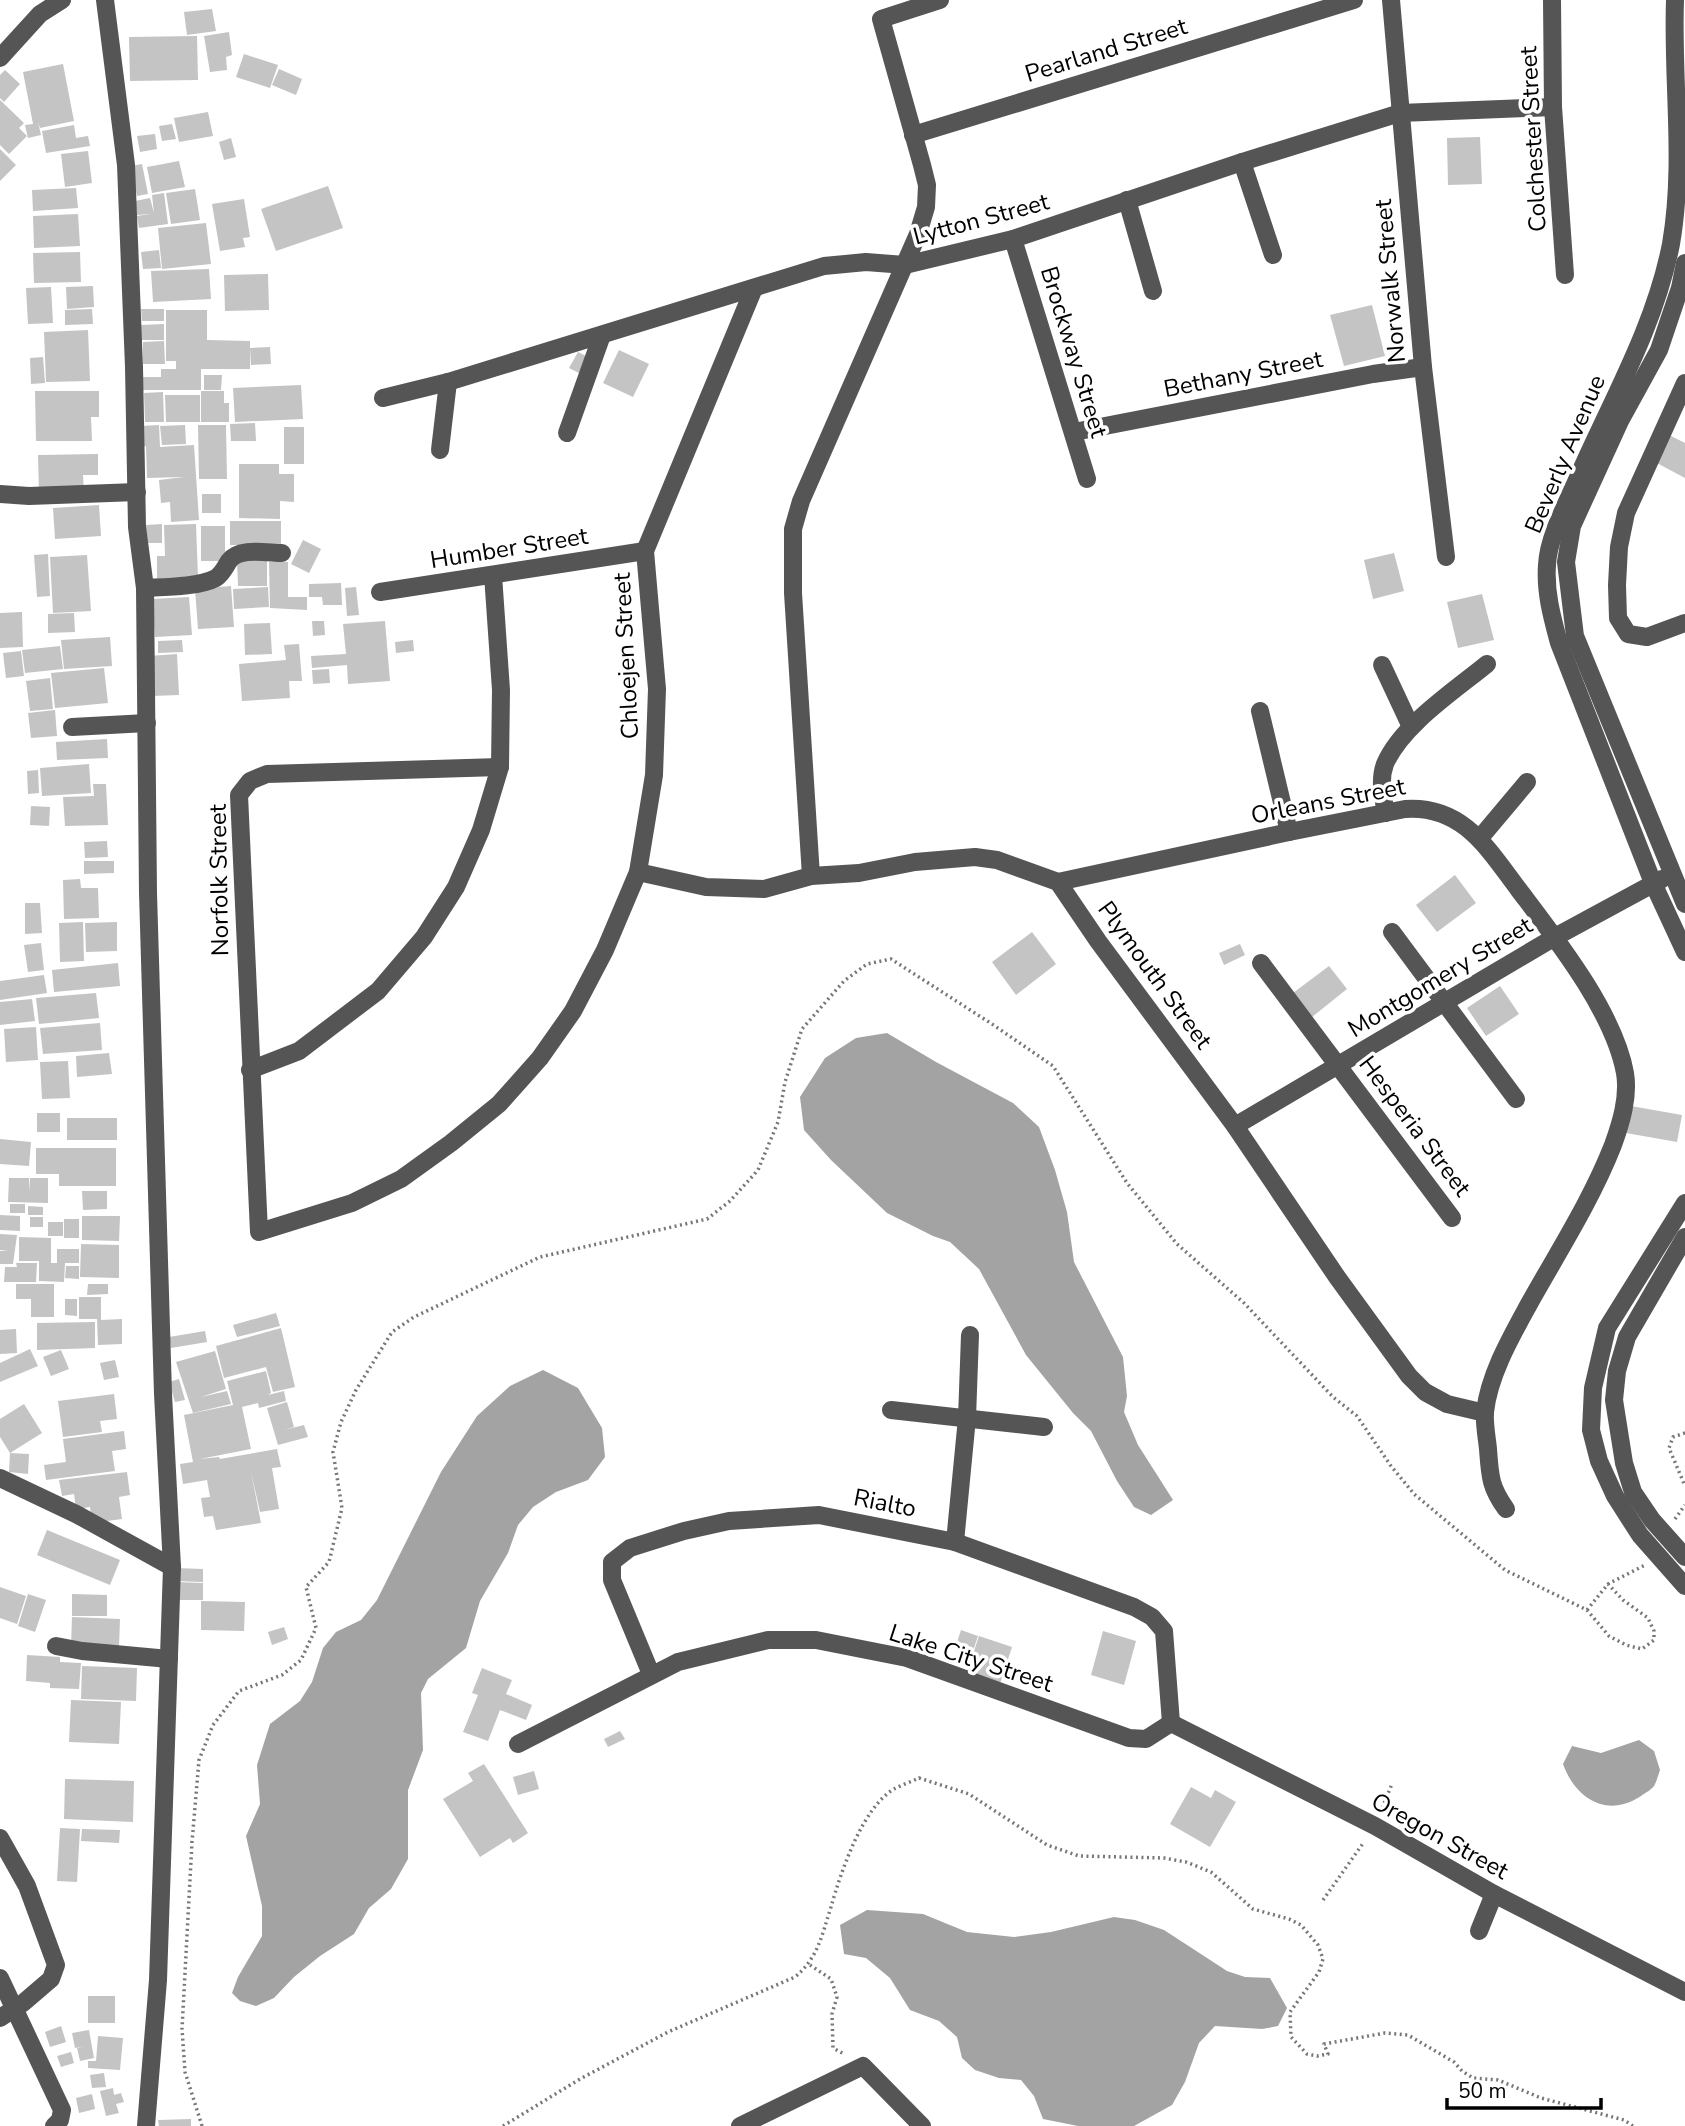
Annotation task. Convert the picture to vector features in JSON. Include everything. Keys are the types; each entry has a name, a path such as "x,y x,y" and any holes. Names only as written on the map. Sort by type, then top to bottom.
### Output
{"street":[{"path":"0,58 40,14 62,0"},
{"path":"104,0 125,165 136,527 145,588 148,907 163,1394 172,1567 158,1979 146,2126"},
{"path":"811,876 793,593 793,529 801,501 905,265 926,207 927,185 881,19 940,0"},
{"name":"Pearland Street","path":"913,135 1354,0"},
{"name":"Norwalk Street","path":"1391,0 1423,367 1446,557"},
{"name":"Colchester Street","path":"1552,0 1553,107 1565,275"},
{"name":"Beverly Avenue","path":"1675,0 1679,116 1677,203 1671,246 1637,351 1558,523 1547,563 1549,602 1559,643 1653,883 1685,952"},
{"name":"Lytton Street","path":"383,398 448,382 824,266 866,261 905,265 1013,239 1242,162 1400,113 1553,107"},
{"path":"1242,162 1273,255"},
{"path":"1127,200 1153,291"},
{"name":"Brockway Street","path":"1013,239 1087,479"},
{"name":"Beverly Avenue","path":"1685,263 1680,288 1659,350 1620,421 1572,526 1566,562 1575,636 1685,903"},
{"name":"Chloejen Street","path":"259,1232 352,1203 401,1179 499,1104 540,1058 573,1010 606,950 638,872 654,775 657,689 645,551 754,288"},
{"path":"567,433 603,335"},
{"name":"Bethany Street","path":"1074,432 1373,374 1423,367"},
{"path":"440,450 448,382"},
{"path":"1685,383 1626,513 1619,547 1617,585 1618,618 1628,635 1647,637 1685,623"},
{"path":"0,494 29,496 137,492"},
{"name":"Humber Street","path":"380,592 645,551"},
{"path":"145,588 214,579 224,571 231,558 241,552 282,552"},
{"path":"250,1070 299,1051 378,991 424,937 456,887 481,830 500,767 501,691 493,575"},
{"path":"1386,813 1381,786 1385,766 1395,748 1411,727 1487,664"},
{"path":"1382,666 1411,727"},
{"path":"1260,711 1289,832"},
{"path":"72,727 147,723"},
{"name":"Norfolk Street","path":"259,1232 239,795 250,781 267,774 500,767"},
{"path":"1480,838 1527,782"},
{"name":"Orleans Street","path":"1058,882 1289,832 1423,808 1458,821 1480,838 1555,937 1612,1029 1626,1075 1623,1118 1602,1172 1512,1335 1494,1377 1485,1413 1489,1473 1494,1492 1506,1509"},
{"path":"638,872 706,887 764,889 811,876 859,873 915,862 975,856 997,860 1058,882"},
{"name":"Montgomery Street","path":"1235,1126 1555,937 1672,874"},
{"name":"Plymouth Street","path":"1058,882 1098,941 1235,1126 1337,1277 1409,1376 1425,1392 1447,1404 1485,1413"},
{"path":"1664,909 1685,903"},
{"path":"1392,932 1517,1099"},
{"name":"Hesperia Street","path":"1261,963 1452,1218"},
{"path":"1685,1203 1607,1328 1593,1388 1591,1430 1599,1461 1615,1496 1640,1535 1685,1586"},
{"path":"1663,1562 1684,1554 1652,1520 1633,1492 1624,1463 1614,1400 1617,1371 1627,1337 1685,1237"},
{"path":"955,1542 967,1418 970,1335"},
{"path":"891,1410 1044,1427"},
{"path":"0,1478 76,1514 172,1567"},
{"name":"Rialto","path":"651,1674 612,1580 612,1562 630,1548 684,1531 729,1521 819,1515 955,1542 1134,1607 1152,1617 1164,1631 1171,1723"},
{"name":"Lake City Street","path":"518,1744 678,1662 768,1640 816,1640 907,1658 1129,1738 1146,1739 1171,1723"},
{"path":"56,1646 82,1651 169,1658"},
{"name":"Oregon Street","path":"1171,1723 1375,1826 1494,1894 1685,1992"},
{"path":"0,1838 27,1886 56,1965 51,1979 7,2014"},
{"path":"1479,1931 1494,1894"},
{"path":"0,1978 7,2014 62,2110 60,2120 54,2126"},
{"path":"740,2126 863,2066 922,2126"}],"path":[{"path":"202,2126 185,2072 183,2029 192,1842 199,1760 213,1725 239,1691 282,1675 301,1660 316,1628 306,1587 329,1562 342,1508 333,1452 341,1422 356,1390 392,1332 414,1317 540,1258 707,1219 730,1201 758,1170 778,1122 785,1082 802,1029 844,981 867,964 891,959 1053,1066 1127,1184 1177,1244 1244,1303 1334,1397 1357,1416 1414,1494 1505,1570 1587,1610 1609,1636 1626,1645 1642,1649 1654,1640 1654,1631 1648,1618 1623,1600 1608,1584"},
{"path":"1685,1433 1673,1437 1669,1448 1685,1486"},
{"path":"1587,1610 1608,1584 1663,1562"},
{"path":"503,2126 580,2079 668,2032 795,1977 809,1965 821,1939 837,1883 864,1821 892,1790 919,1778 969,1794 1047,1845 1079,1856 1164,1858 1186,1862 1212,1872 1253,1909 1289,1919 1300,1925 1318,1945 1323,1959 1319,1972 1290,2012 1291,2037 1307,2054 1328,2054 1324,2044 1385,2033 1408,2035 1454,2062 1473,2078 1498,2080 1541,2098 1624,2120 1633,2126"},
{"path":"1323,1900 1375,1826 1392,1784"},
{"path":"809,1965 831,1979 837,1997 832,2014 833,2048 863,2066"}],"shaded area":[{"path":"887,1033 1013,1103 1039,1127 1067,1212 1074,1262 1123,1357 1127,1396 1124,1412 1138,1445 1173,1500 1151,1515 1134,1507 1091,1431 1026,1355 979,1269 950,1242 887,1213 831,1160 804,1130 800,1097 825,1058 856,1038"},
{"path":"543,1370 578,1388 602,1428 605,1457 588,1480 556,1492 533,1507 518,1525 508,1553 480,1601 466,1648 428,1679 421,1693 423,1750 408,1790 408,1859 391,1889 369,1908 354,1934 320,1956 274,1998 256,2006 240,2001 232,1993 238,1977 262,1936 262,1906 246,1836 260,1804 257,1765 270,1724 300,1701 312,1682 323,1648 336,1632 361,1620 377,1600 441,1472 477,1416 510,1386"},
{"path":"1639,1740 1654,1751 1660,1770 1653,1787 1628,1803 1605,1805 1584,1795 1575,1787 1563,1764 1572,1746 1601,1753"},
{"path":"867,1910 923,1914 967,1932 1014,1937 1051,1932 1114,1917 1135,1920 1164,1930 1227,1971 1245,1977 1270,1978 1287,2008 1278,2026 1262,2029 1215,2026 1199,2043 1185,2082 1172,2105 1134,2126 1078,2126 1043,2119 1034,2096 1021,2080 999,2078 975,2070 962,2058 957,2037 939,2021 910,2010 890,1978 866,1958 844,1954 840,1925"}],"building":[{"path":"212,9 216,31 187,35 184,12"},
{"path":"229,32 232,55 226,57 227,70 210,72 204,36"},
{"path":"197,36 198,80 130,81 129,37"},
{"path":"244,54 278,65 270,88 236,77"},
{"path":"63,64 74,121 40,128 38,122 41,135 28,138 25,125 33,124 23,72"},
{"path":"279,69 302,79 296,95 272,85"},
{"path":"5,70 20,84 4,102 0,98 0,75"},
{"path":"0,100 24,123 19,128 27,136 9,154 0,145"},
{"path":"208,112 213,136 179,142 174,118"},
{"path":"172,124 176,139 162,141 159,126"},
{"path":"74,125 76,138 88,136 90,146 46,153 42,131"},
{"path":"155,134 157,149 140,152 137,136"},
{"path":"1480,137 1482,184 1448,185 1447,138"},
{"path":"231,138 236,157 224,160 219,142"},
{"path":"0,149 16,165 0,181"},
{"path":"88,151 92,183 65,187 61,154"},
{"path":"179,161 185,187 152,193 147,167"},
{"path":"142,164 148,194 137,196 131,166"},
{"path":"328,186 343,228 276,251 261,209"},
{"path":"76,188 78,208 33,211 32,190"},
{"path":"195,189 200,220 171,224 166,193"},
{"path":"164,193 168,224 139,228 137,216 150,214 137,215 135,201 150,198 154,213 152,195"},
{"path":"244,199 250,237 243,238 245,247 220,251 212,204"},
{"path":"78,214 80,246 34,248 33,216"},
{"path":"206,223 211,264 162,269 158,228"},
{"path":"159,250 161,268 143,269 141,252"},
{"path":"80,252 81,282 34,283 33,253"},
{"path":"209,269 211,299 153,302 151,271"},
{"path":"268,274 269,310 225,311 224,275"},
{"path":"93,286 94,307 67,309 66,287"},
{"path":"51,287 53,323 28,324 26,288"},
{"path":"1372,305 1385,356 1344,366 1330,315"},
{"path":"92,309 93,324 65,325 65,310"},
{"path":"141,309 164,309 164,321 142,321"},
{"path":"166,310 207,310 207,340 250,341 250,369 201,369 201,390 143,390 143,377 161,377 161,369 176,369 176,361 166,361"},
{"path":"164,324 164,340 141,340 141,325"},
{"path":"88,330 90,381 46,382 44,332"},
{"path":"164,341 165,364 143,364 143,342"},
{"path":"270,347 271,364 251,365 250,348"},
{"path":"619,350 649,364 633,397 603,383"},
{"path":"578,352 588,357 579,373 569,368"},
{"path":"43,357 45,383 31,384 30,358"},
{"path":"204,375 222,375 221,390 204,390"},
{"path":"301,385 303,419 235,422 233,388"},
{"path":"35,391 99,391 99,417 91,417 92,441 36,441"},
{"path":"201,391 224,391 224,403 229,403 229,422 201,422"},
{"path":"163,392 164,422 145,422 144,393"},
{"path":"165,395 200,395 200,422 166,422"},
{"path":"255,423 256,441 231,441 230,424"},
{"path":"159,425 160,447 194,445 199,520 171,522 170,502 161,503 159,480 184,477 147,478 146,446 142,447 141,426"},
{"path":"185,425 186,444 162,445 160,426"},
{"path":"198,425 226,425 227,479 199,479"},
{"path":"284,427 304,427 304,464 284,464"},
{"path":"1669,435 1685,443 1685,478 1655,462"},
{"path":"98,454 98,475 83,475 84,492 39,493 38,455"},
{"path":"239,464 279,464 279,474 294,474 294,502 280,501 280,519 239,518"},
{"path":"202,494 221,494 221,513 202,513"},
{"path":"99,505 101,536 55,539 53,508"},
{"path":"230,521 281,521 281,545 230,545"},
{"path":"162,524 162,543 146,543 146,525"},
{"path":"196,524 198,578 157,579 157,556 165,556 164,525"},
{"path":"201,526 225,526 225,561 201,561"},
{"path":"303,540 321,549 309,573 291,564"},
{"path":"1394,553 1404,591 1373,599 1364,560"},
{"path":"48,554 50,596 37,597 34,555"},
{"path":"87,555 91,611 53,613 50,557"},
{"path":"267,559 267,586 238,586 237,560"},
{"path":"269,562 288,562 288,597 307,597 307,610 270,608"},
{"path":"341,583 342,605 323,605 322,597 309,597 309,584"},
{"path":"231,586 234,627 198,629 195,589"},
{"path":"268,587 269,607 234,609 233,589"},
{"path":"356,587 359,615 347,616 345,588"},
{"path":"1482,594 1494,640 1458,648 1447,602"},
{"path":"189,597 192,635 155,637 152,599"},
{"path":"22,612 23,647 0,648 0,613"},
{"path":"74,613 75,632 48,633 48,614"},
{"path":"312,621 324,621 325,635 313,636"},
{"path":"385,621 390,681 348,684 347,665 312,668 311,656 346,654 343,624"},
{"path":"270,623 272,654 245,655 244,624"},
{"path":"110,637 112,666 64,669 61,640"},
{"path":"182,640 183,652 158,653 158,641"},
{"path":"413,640 414,651 396,653 395,642"},
{"path":"299,644 302,681 289,681 290,698 242,701 239,664 286,660 284,645"},
{"path":"60,646 63,669 25,673 22,650"},
{"path":"21,651 24,676 6,678 3,653"},
{"path":"177,654 179,695 152,696 149,656"},
{"path":"104,668 108,703 55,708 51,673"},
{"path":"329,669 330,683 313,684 312,670"},
{"path":"50,678 53,709 30,711 26,681"},
{"path":"55,710 57,736 31,738 28,713"},
{"path":"107,739 108,758 57,760 56,742"},
{"path":"89,764 91,793 42,796 40,768"},
{"path":"38,770 39,793 28,794 27,771"},
{"path":"93,784 106,784 108,825 65,826 63,797 94,796"},
{"path":"31,806 50,807 49,826 30,825"},
{"path":"107,841 108,857 85,858 84,842"},
{"path":"84,861 114,861 114,873 84,874"},
{"path":"1455,875 1476,903 1437,932 1416,905"},
{"path":"80,879 81,888 98,888 99,918 64,919 63,880"},
{"path":"25,903 40,903 42,933 25,934"},
{"path":"83,922 84,961 60,962 59,923"},
{"path":"117,922 117,951 86,952 85,923"},
{"path":"1032,932 1056,964 1016,995 992,962"},
{"path":"41,943 44,970 28,972 24,945"},
{"path":"1240,944 1245,955 1224,965 1219,953"},
{"path":"118,963 120,986 54,992 52,970"},
{"path":"1329,966 1347,989 1312,1017 1293,993"},
{"path":"44,975 47,993 0,1000 0,981"},
{"path":"1500,986 1519,1014 1486,1036 1467,1008"},
{"path":"96,993 99,1018 39,1024 36,998"},
{"path":"32,999 35,1021 0,1025 0,1002"},
{"path":"100,1023 102,1050 43,1054 40,1028"},
{"path":"36,1027 38,1060 6,1062 4,1029"},
{"path":"109,1053 112,1074 77,1077 76,1056"},
{"path":"68,1061 70,1098 42,1099 40,1062"},
{"path":"1631,1106 1682,1115 1677,1142 1626,1133"},
{"path":"37,1113 60,1113 60,1132 37,1132"},
{"path":"67,1118 117,1118 117,1140 67,1140"},
{"path":"0,1139 31,1142 29,1166 0,1164"},
{"path":"36,1148 116,1148 116,1186 59,1186 59,1174 36,1174"},
{"path":"9,1178 29,1178 30,1192 30,1178 48,1178 48,1203 8,1202"},
{"path":"82,1191 107,1191 107,1209 83,1210"},
{"path":"10,1204 25,1204 25,1213 10,1213"},
{"path":"28,1206 43,1207 43,1215 28,1215"},
{"path":"0,1215 20,1216 20,1231 0,1230"},
{"path":"82,1216 120,1216 119,1241 82,1240"},
{"path":"30,1217 43,1217 43,1227 30,1227"},
{"path":"64,1219 79,1219 79,1238 64,1238"},
{"path":"48,1222 63,1222 63,1236 48,1236"},
{"path":"0,1234 17,1235 13,1264 0,1264 0,1251 8,1250 0,1250"},
{"path":"19,1237 51,1238 51,1263 57,1263 57,1249 79,1249 79,1263 65,1263 64,1282 39,1281 39,1261 19,1261"},
{"path":"81,1244 119,1245 119,1278 80,1277"},
{"path":"16,1263 37,1263 36,1282 4,1282 5,1267 17,1267"},
{"path":"66,1266 79,1266 79,1279 65,1278"},
{"path":"16,1284 54,1284 54,1317 31,1317 31,1299 16,1299"},
{"path":"88,1284 108,1284 108,1294 87,1295"},
{"path":"79,1297 101,1297 101,1320 122,1319 122,1344 98,1345 97,1319 79,1319"},
{"path":"65,1299 77,1299 77,1316 65,1315"},
{"path":"276,1313 280,1326 237,1337 233,1325"},
{"path":"95,1322 95,1348 37,1350 37,1323"},
{"path":"281,1328 295,1387 273,1392 266,1367 224,1378 216,1346"},
{"path":"16,1329 17,1353 0,1354 0,1330"},
{"path":"205,1331 207,1342 171,1348 169,1337"},
{"path":"30,1349 38,1366 0,1382 0,1363"},
{"path":"61,1350 69,1369 51,1376 43,1357"},
{"path":"215,1351 226,1389 201,1397 227,1391 231,1404 193,1413 176,1362"},
{"path":"115,1360 119,1377 104,1380 100,1363"},
{"path":"266,1371 271,1393 268,1395 284,1391 286,1401 259,1408 258,1403 242,1407 251,1449 200,1459 220,1459 277,1449 281,1467 272,1468 279,1509 260,1512 251,1472 261,1523 216,1530 213,1516 204,1517 201,1498 210,1497 207,1480 183,1484 180,1464 193,1462 184,1415 233,1405 227,1381"},
{"path":"179,1379 185,1400 175,1402 169,1382"},
{"path":"114,1394 117,1419 100,1421 102,1432 63,1437 58,1401"},
{"path":"287,1402 294,1427 284,1430 304,1425 308,1437 278,1445 267,1408"},
{"path":"24,1404 42,1433 10,1453 0,1437 0,1419"},
{"path":"124,1431 126,1449 112,1451 115,1471 46,1480 44,1465 66,1462 63,1439"},
{"path":"10,1453 29,1454 28,1474 9,1472"},
{"path":"127,1472 130,1495 119,1497 122,1519 92,1523 90,1507 76,1509 74,1494 62,1496 59,1480"},
{"path":"47,1530 120,1560 110,1585 37,1555"},
{"path":"175,1568 203,1569 203,1582 175,1581"},
{"path":"175,1582 203,1583 203,1600 174,1600"},
{"path":"0,1587 26,1596 17,1624 0,1618"},
{"path":"28,1594 46,1600 35,1632 18,1626"},
{"path":"72,1594 107,1595 107,1616 72,1616"},
{"path":"201,1601 245,1602 244,1631 201,1630"},
{"path":"72,1617 120,1619 119,1647 71,1646"},
{"path":"284,1627 288,1639 272,1645 268,1632"},
{"path":"961,1630 978,1636 973,1651 956,1645"},
{"path":"1103,1631 1136,1641 1124,1685 1091,1675"},
{"path":"979,1636 1012,1647 999,1687 966,1675"},
{"path":"27,1655 60,1657 60,1662 81,1663 79,1689 50,1688 50,1683 26,1681"},
{"path":"82,1666 137,1668 136,1701 81,1699"},
{"path":"482,1668 512,1680 506,1694 532,1705 526,1720 500,1710 488,1741 463,1732 478,1695 472,1693"},
{"path":"71,1700 121,1702 119,1744 69,1742"},
{"path":"620,1731 625,1739 608,1747 604,1739"},
{"path":"484,1764 528,1833 513,1843 510,1838 480,1857 443,1799 473,1781 468,1773"},
{"path":"534,1771 539,1789 518,1795 513,1777"},
{"path":"65,1779 134,1781 133,1822 64,1819"},
{"path":"1191,1787 1211,1798 1215,1790 1236,1802 1210,1847 1170,1824"},
{"path":"60,1828 80,1829 77,1882 57,1881"},
{"path":"82,1829 120,1830 119,1843 81,1841"},
{"path":"88,1996 115,1996 115,2023 88,2023"},
{"path":"61,2026 66,2042 50,2047 45,2032"},
{"path":"89,2030 94,2058 80,2061 77,2048 85,2046 75,2048 72,2033"},
{"path":"98,2036 123,2038 120,2070 88,2068 88,2061 96,2061"},
{"path":"71,2052 74,2063 61,2067 57,2056"},
{"path":"104,2073 106,2087 92,2088 90,2075"},
{"path":"113,2088 114,2095 121,2093 124,2102 116,2104 119,2113 106,2116 100,2091"},
{"path":"92,2094 95,2109 79,2113 76,2098"},
{"path":"191,2119 191,2126 159,2126 158,2120"}]}
